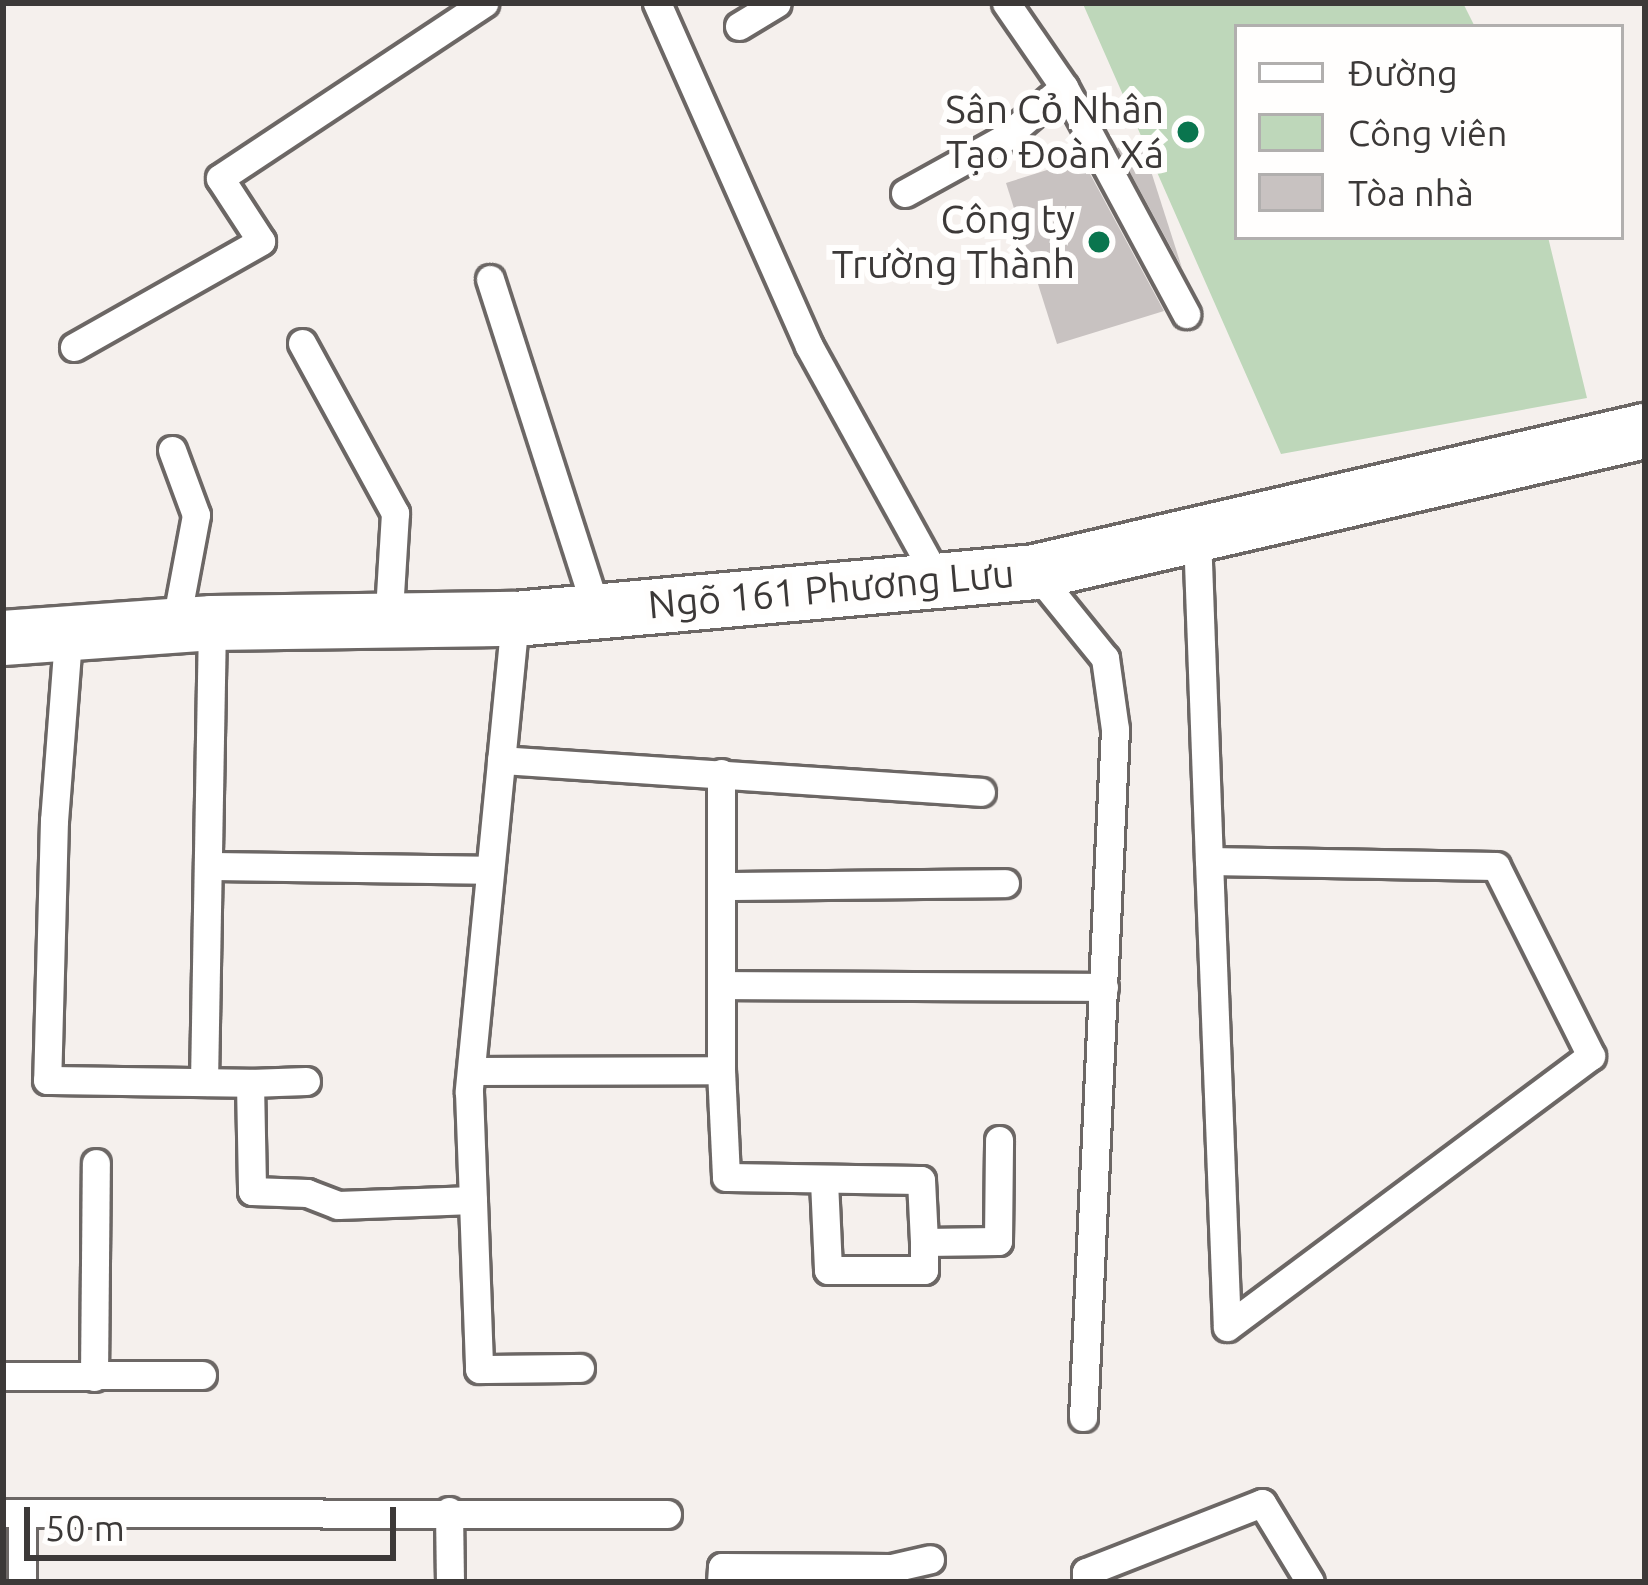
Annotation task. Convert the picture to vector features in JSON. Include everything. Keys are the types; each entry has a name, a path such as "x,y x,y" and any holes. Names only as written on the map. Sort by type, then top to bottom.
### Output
{"street":[{"name":"Ngõ 161 Phương Lưu","path":"3,638 68,639 194,625 388,626 515,619 1035,572 1645,431"}],"lane":[{"path":"74,347 261,241 220,178 484,3"},
{"path":"657,3 720,131 809,346 937,578"},
{"path":"739,26 777,3"},
{"path":"1006,3 1064,87 1186,314"},
{"path":"905,193 1003,139 1064,87"},
{"path":"490,280 596,609"},
{"path":"302,343 394,513 388,626"},
{"path":"172,450 196,515 194,625 208,866 204,1082"},
{"path":"1197,535 1209,861 1227,1327 1591,1056 1496,866 1209,861"},
{"path":"1035,572 1105,658 1115,729 1083,1417"},
{"path":"515,619 472,1071 479,1369 580,1368"},
{"path":"68,639 47,1080 306,1082"},
{"path":"501,760 981,793"},
{"path":"721,773 721,1070 726,1178 921,1180 924,1270 828,1270 824,1181"},
{"path":"208,866 490,870"},
{"path":"722,886 1005,883"},
{"path":"722,985 1104,987"},
{"path":"472,1071 721,1070"},
{"path":"250,1083 252,1191 308,1193 338,1204 473,1200"},
{"path":"924,1242 998,1241 999,1140"},
{"path":"94,1377 96,1163"},
{"path":"3,1376 202,1375"},
{"path":"1086,1582 1086,1572 1262,1503 1310,1582"},
{"path":"449,1511 450,1582"},
{"path":"22,1582 12,1513 667,1514"},
{"path":"722,1582 722,1567 892,1568 930,1559"}],"green space":[{"name":"Sân Cỏ Nhân Tạo Đoàn Xá","path":"1463,3 1474,24 1234,24 1234,240 1549,240 1587,398 1281,454 1083,4"}],"building":[{"path":"1141,140 1182,268 1117,148"},
{"name":"Công ty Trường Thành","path":"1082,159 1164,311 1057,344 1006,183"}],"place":[{"name":"Sân Cỏ Nhân Tạo Đoàn Xá","path":"1188,132"},
{"name":"Công ty Trường Thành","path":"1099,242"}]}
